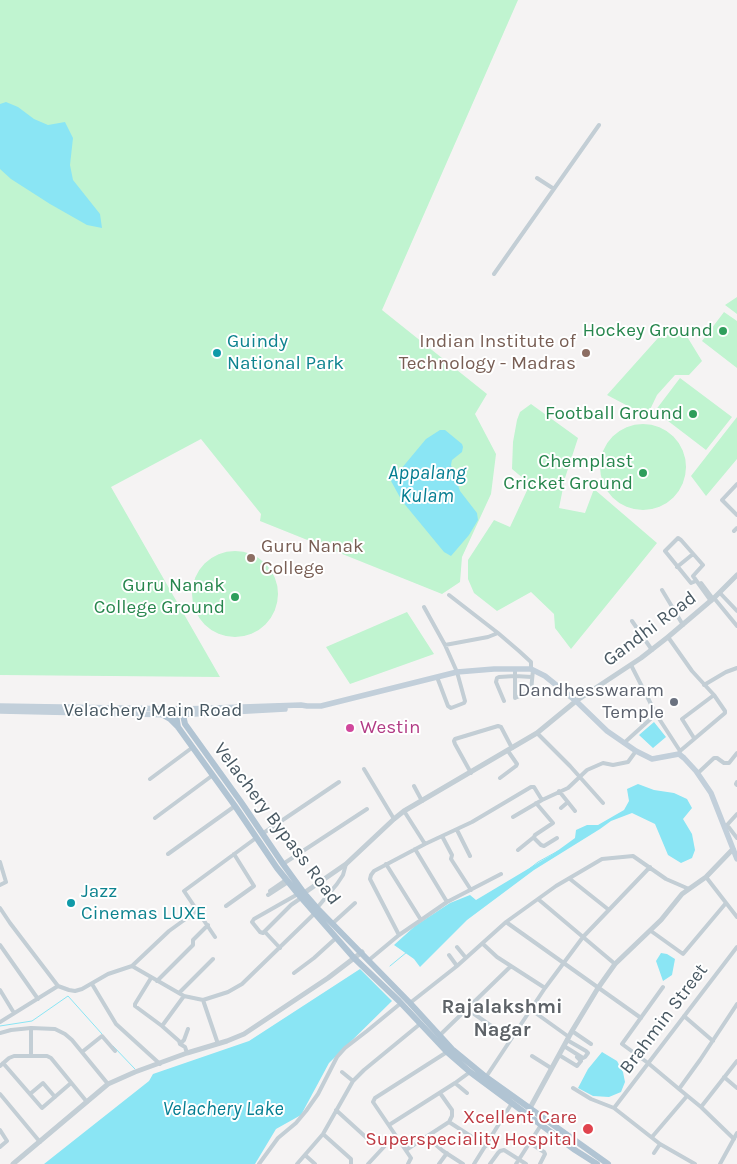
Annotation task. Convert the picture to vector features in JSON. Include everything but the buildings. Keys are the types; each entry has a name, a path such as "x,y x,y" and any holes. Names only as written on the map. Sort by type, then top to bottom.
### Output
{"main road":[{"name":"Velachery Main Road","path":"0,706 180,712 301,708 321,706 457,672 515,668 532,669 545,676 576,701 607,731 636,751 652,759 679,752"},
{"name":"Velachery Main Road","path":"0,711 163,715 180,712"},
{"name":"Velachery Bypass Road","path":"180,712 178,726 235,806 283,864 301,895"},
{"name":"Velachery Bypass Road","path":"180,712 185,724 241,802 259,836 287,881 316,911 354,958 401,1002 447,1052 470,1072 592,1163"},
{"path":"163,715 178,726"},
{"path":"679,752 698,773 711,793 736,852"},
{"name":"Velachery Bypass Road","path":"316,911 333,924 362,952 452,1049 486,1077 608,1164"},
{"path":"575,1150 580,1144"}],"street":[{"path":"494,274 599,125"},
{"path":"537,178 554,190"},
{"path":"737,484 722,500 737,515"},
{"path":"698,582 692,584 665,551 677,539 680,539 703,566 693,575 737,626"},
{"path":"677,567 693,554"},
{"name":"Gandhi Road","path":"301,895 346,864 404,811 538,733 576,701 652,650 720,593 737,575"},
{"path":"662,590 683,625"},
{"path":"720,593 737,611"},
{"path":"449,595 519,650 531,662 533,677 531,691 515,698 515,668"},
{"path":"424,607 445,645 457,672 464,703 451,708 448,706 438,677"},
{"path":"632,621 652,650"},
{"path":"445,645 488,637 498,633"},
{"path":"631,665 656,714 679,752 725,713 725,710 692,671 668,637"},
{"path":"704,685 737,668"},
{"path":"504,701 496,682 499,677 532,676"},
{"path":"694,738 683,718 714,695"},
{"path":"624,743 656,714"},
{"path":"472,772 455,744 455,739 500,726 517,764 500,778"},
{"path":"538,733 603,803"},
{"path":"150,778 193,747"},
{"path":"514,817 536,803 568,788 587,770 603,763 614,765 628,762 636,751"},
{"path":"698,773 715,758 724,763 730,762 736,755"},
{"path":"364,769 394,819"},
{"path":"155,818 213,776"},
{"path":"215,937 184,891 259,836 339,782"},
{"path":"414,786 422,801"},
{"path":"399,935 370,878 374,871 472,822 531,787 534,787 542,800"},
{"path":"559,791 575,811"},
{"path":"561,808 568,802"},
{"path":"518,850 553,823 536,803"},
{"path":"168,854 235,806"},
{"path":"283,864 367,810"},
{"path":"404,811 425,844"},
{"path":"737,814 727,825 737,838"},
{"path":"457,830 470,856"},
{"path":"442,836 452,855 451,859 471,890"},
{"path":"534,837 542,846 556,838"},
{"path":"415,849 447,902"},
{"path":"530,1108 572,1031 615,964 662,920 688,889 736,852"},
{"path":"226,906 254,886 234,854"},
{"path":"410,1003 457,966 506,922 556,886 602,859 633,856 666,879 688,889"},
{"path":"0,862 6,882 0,885"},
{"path":"132,966 184,996 203,1000 228,992 242,984 316,911 343,875 346,864"},
{"path":"386,864 421,920"},
{"path":"486,1077 545,988 583,937 650,867"},
{"path":"369,960 399,935 447,902 501,874"},
{"path":"706,876 737,917"},
{"path":"570,879 609,910"},
{"path":"269,893 287,881"},
{"path":"265,932 301,895"},
{"path":"280,948 265,932 260,932 252,921 301,895"},
{"path":"538,899 615,964"},
{"path":"333,924 355,903"},
{"path":"651,930 683,954 726,903"},
{"path":"0,908 58,986 75,991 92,984 108,974 132,966 169,931 198,910"},
{"path":"506,922 641,1018"},
{"path":"156,981 193,945 193,940 208,925"},
{"path":"294,973 336,938"},
{"path":"483,944 497,957 545,988"},
{"path":"0,945 38,999"},
{"name":"Brahmin Street","path":"614,1108 737,946"},
{"path":"457,947 466,958"},
{"path":"13,1164 108,1084 135,1072 244,1034 328,978 362,952"},
{"path":"449,955 457,966"},
{"path":"179,993 213,959"},
{"path":"439,1036 511,966"},
{"path":"152,978 135,1005 179,1041 185,1047 187,1053"},
{"path":"92,984 116,1024 160,1064"},
{"path":"0,1022 58,986"},
{"path":"663,987 622,1044 701,1107 734,1139"},
{"path":"0,990 14,1013"},
{"path":"162,1026 184,996"},
{"path":"203,1000 218,1044"},
{"path":"259,1164 278,1138 296,1123 306,1111 318,1094 337,1057 345,1048 401,1002"},
{"path":"679,1089 737,1004"},
{"path":"467,1009 510,1039"},
{"path":"530,1010 588,1053 583,1058 563,1047"},
{"path":"684,1016 713,1041"},
{"path":"297,1164 323,1134 354,1081 364,1070 420,1024"},
{"path":"0,1033 31,1028 55,1029 72,1040 108,1084"},
{"path":"31,1028 31,1055"},
{"path":"180,1044 184,1040 188,1028"},
{"path":"572,1031 590,1044"},
{"path":"82,1052 102,1036 115,1051"},
{"path":"559,1055 577,1066 581,1061 563,1047"},
{"path":"408,1164 411,1158 373,1102 376,1098 447,1052"},
{"path":"71,1083 42,1108 2,1064 14,1056 47,1056 51,1058 87,1102"},
{"path":"532,1056 551,1068"},
{"path":"701,1107 737,1061"},
{"path":"342,1072 354,1081"},
{"path":"389,1125 470,1072"},
{"path":"724,1077 737,1088"},
{"path":"30,1094 43,1083 55,1097"},
{"path":"455,1083 467,1093"},
{"path":"573,1088 591,1099 614,1108 660,1144 694,1164"},
{"path":"406,1150 449,1122 453,1113 440,1093"},
{"path":"0,1094 40,1142"},
{"path":"652,1137 687,1096"},
{"path":"474,1164 512,1103"},
{"path":"336,1110 369,1140"},
{"path":"449,1122 486,1146"},
{"path":"517,1162 541,1125"},
{"path":"0,1130 7,1141 0,1148"},
{"path":"323,1134 351,1159 351,1164"},
{"path":"720,1164 737,1134"},
{"path":"368,1164 395,1135"},
{"path":"530,1143 545,1154 540,1164"},
{"path":"654,1153 660,1144"},
{"path":"436,1145 463,1164"},
{"path":"490,1164 502,1150 517,1162 526,1164"},
{"path":"439,1164 444,1155 447,1154"},
{"path":"305,1155 315,1164"}],"green space":[{"name":"Guindy National Park","path":"0,0 518,0 382,310 487,394 475,414 496,454 491,494 462,557 460,582 442,594 260,521 261,514 201,439 111,487 220,677 0,675"},
{"path":"737,297 737,314 725,305"},
{"name":"Hockey Ground","path":"724,312 737,321 737,368 702,341"},
{"path":"683,330 702,361 689,375 675,375 657,395 647,416 607,395 658,338"},
{"name":"Football Ground","path":"680,378 732,417 706,450 655,411"},
{"path":"531,404 578,438 565,478 559,508 585,513 594,489 657,543 571,649 555,628 554,614 531,592 497,611 474,593 468,579 468,560 494,520 510,527 530,484 512,469 513,442 517,420 520,412"},
{"path":"737,417 737,459 706,496 691,476"},
{"name":"Chemplast Cricket Ground","path":"643,424 659,428 673,437 682,451 686,467 682,483 673,497 659,506 643,510 627,506 613,497 604,483 600,467 604,451 613,437 627,428"},
{"name":"Guru Nanak College Ground","path":"227,551 243,551 252,554 266,563 275,577 278,594 275,611 266,625 252,634 243,637 227,637 211,630 199,618 192,602 192,586 199,570 211,558"},
{"path":"407,612 434,654 350,684 326,647"}],"water":[{"path":"6,102 48,125 65,122 73,138 70,165 73,180 100,214 102,228 87,225 50,204 11,179 0,169 0,104"},
{"name":"Appalang Kulam","path":"440,430 445,430 462,444 462,452 452,460 451,465 460,491 477,513 478,520 469,535 451,556 444,552 402,501 391,481 426,439"},
{"path":"654,722 666,737 653,748 639,735"},
{"path":"638,784 654,790 674,793 687,799 692,808 683,819 692,834 695,850 692,858 681,863 668,855 655,824 632,813 611,821 534,870 467,920 420,967 414,959 394,945 415,926 450,903 470,895 476,900 553,854 575,838 576,830 587,825 598,825 624,810 629,801 627,789"},
{"path":"661,953 675,959 672,975 663,981 656,961"},
{"name":"Velachery Lake","path":"360,969 392,1001 329,1063 301,1115 276,1129 255,1164 44,1164 149,1081 153,1074 249,1041"},
{"path":"602,1052 617,1061 623,1072 625,1082 621,1092 609,1097 593,1096 578,1088 588,1069"}],"waterway":[{"path":"524,873 538,862 558,851"},
{"path":"390,966 407,952"},
{"path":"0,1026 32,1021 68,996 102,1034"},
{"path":"113,1046 135,1069"}],"place":[{"name":"Hockey Ground","path":"723,331"},
{"name":"Guindy National Park","path":"217,353"},
{"name":"Indian Institute of Technology - Madras","path":"586,353"},
{"name":"Football Ground","path":"693,414"},
{"name":"Chemplast Cricket Ground","path":"643,473"},
{"name":"Guru Nanak College","path":"251,558"},
{"name":"Guru Nanak College Ground","path":"235,597"},
{"name":"Dandhesswaram Temple","path":"674,702"},
{"name":"Westin","path":"350,728"},
{"name":"Jazz Cinemas LUXE","path":"71,903"},
{"name":"Xcellent Care Superspeciality Hospital","path":"588,1129"}],"district":[{"name":"Rajalakshmi Nagar","path":"502,1018"}]}
